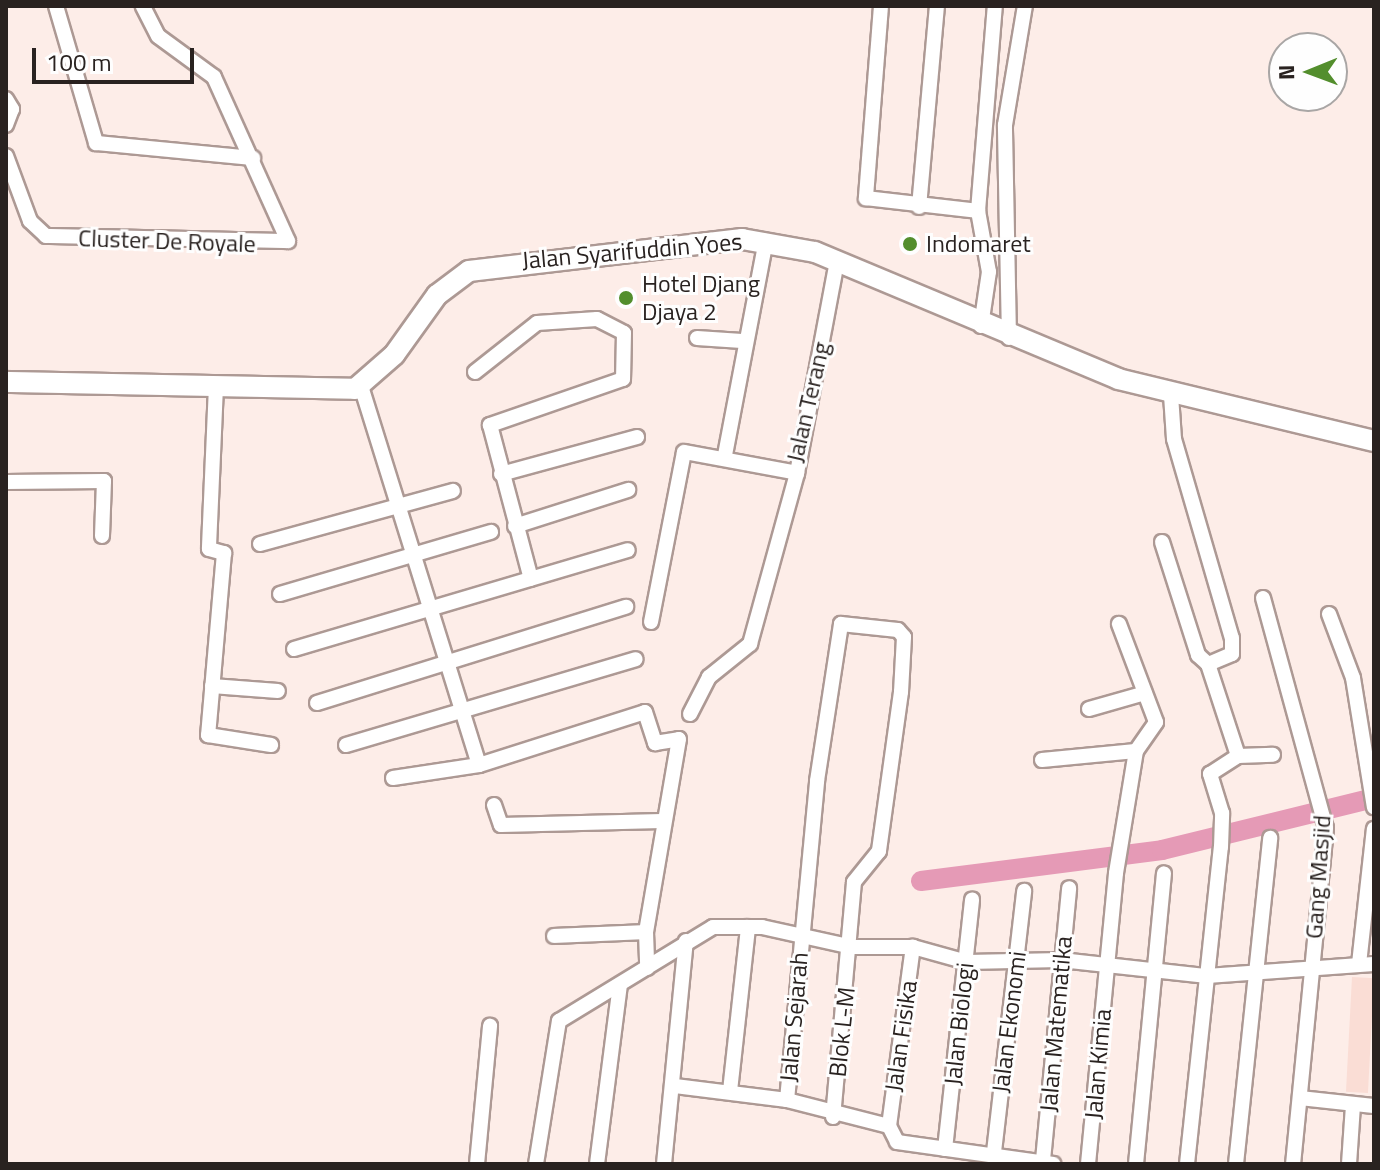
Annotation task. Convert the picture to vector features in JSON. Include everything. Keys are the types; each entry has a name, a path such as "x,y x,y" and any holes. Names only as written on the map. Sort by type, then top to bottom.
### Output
{"highway":[{"name":"Jalan Syarifuddin Yoes","path":"361,386 394,355 437,295 469,271 653,245 766,241 837,262 1009,338 1171,395 1374,441"},
{"path":"6,382 216,386 308,392 361,386"}],"street":[{"path":"56,6 96,143 253,158"},
{"name":"Cluster De Royale","path":"6,156 30,221 46,236 283,244 288,236 214,77 158,36 143,6"},
{"path":"881,6 863,189 873,201 978,211"},
{"path":"919,207 937,6"},
{"path":"981,326 989,272 978,211 995,6"},
{"path":"1009,338 1005,125 1025,6"},
{"path":"6,99 12,109 6,125"},
{"path":"725,455 742,341 766,241"},
{"name":"Jalan Terang","path":"651,622 680,460 689,451 725,455 797,473 837,262"},
{"path":"475,372 537,323 597,319 624,333 623,379 490,425 531,579"},
{"path":"697,338 742,341"},
{"path":"216,386 209,549 224,553 208,735 271,745"},
{"path":"361,386 396,508 479,765"},
{"path":"1171,395 1174,439 1232,638 1232,654 1208,664"},
{"path":"501,474 637,437"},
{"path":"690,714 709,677 750,644 797,473"},
{"path":"6,482 104,481 102,536"},
{"path":"515,526 628,490"},
{"path":"260,544 453,491"},
{"path":"280,594 413,560 491,532"},
{"path":"1162,542 1198,655 1208,664 1238,756"},
{"path":"294,649 628,550"},
{"name":"Gang Masjid","path":"1263,598 1321,788 1326,828 1293,1164"},
{"path":"317,703 626,607"},
{"path":"1329,614 1353,678 1374,807"},
{"name":"Jalan Sejarah","path":"787,1100 801,933 841,624 904,637 879,851"},
{"path":"1042,760 1136,751 1156,722 1119,624"},
{"path":"346,745 636,659"},
{"path":"212,686 278,691"},
{"path":"1089,709 1145,693"},
{"path":"393,778 479,765 646,712 655,743 679,739 662,821 646,932 647,968"},
{"name":"Jalan Kimia","path":"1088,1164 1116,873 1136,751"},
{"path":"1187,1164 1221,847 1222,813 1210,774 1238,756 1273,755"},
{"path":"494,805 501,825 662,821"},
{"path":"536,1164 559,1021 713,927 801,933 852,947 913,947 967,962 1061,960 1207,976 1256,978 1366,964 1374,829"},
{"path":"1236,1164 1270,838"},
{"name":"Blok L-M","path":"833,1117 852,947 854,882 879,851"},
{"path":"1136,1164 1164,873"},
{"name":"Jalan Matematika","path":"1048,1162 1061,960 1069,888"},
{"name":"Jalan Ekonomi","path":"994,1152 1024,891"},
{"name":"Jalan Biologi","path":"945,1149 972,899"},
{"path":"730,1091 748,927"},
{"path":"554,936 646,932"},
{"path":"664,1164 675,1086 686,941"},
{"name":"Jalan Fisika","path":"889,1126 913,947"},
{"path":"597,1164 620,985"},
{"path":"477,1164 490,1026"},
{"path":"675,1086 787,1100 833,1117 889,1126 897,1142 994,1152 1048,1162"},
{"path":"1300,1098 1374,1106"},
{"path":"1349,1164 1353,1105"}],"shaded area":[{"path":"1352,977 1374,978 1368,1093 1346,1092"}],"waterway":[{"path":"921,881 1162,850 1374,798"}],"place":[{"name":"Indomaret","path":"910,244"},
{"name":"Hotel Djang Djaya 2","path":"626,298"}]}
